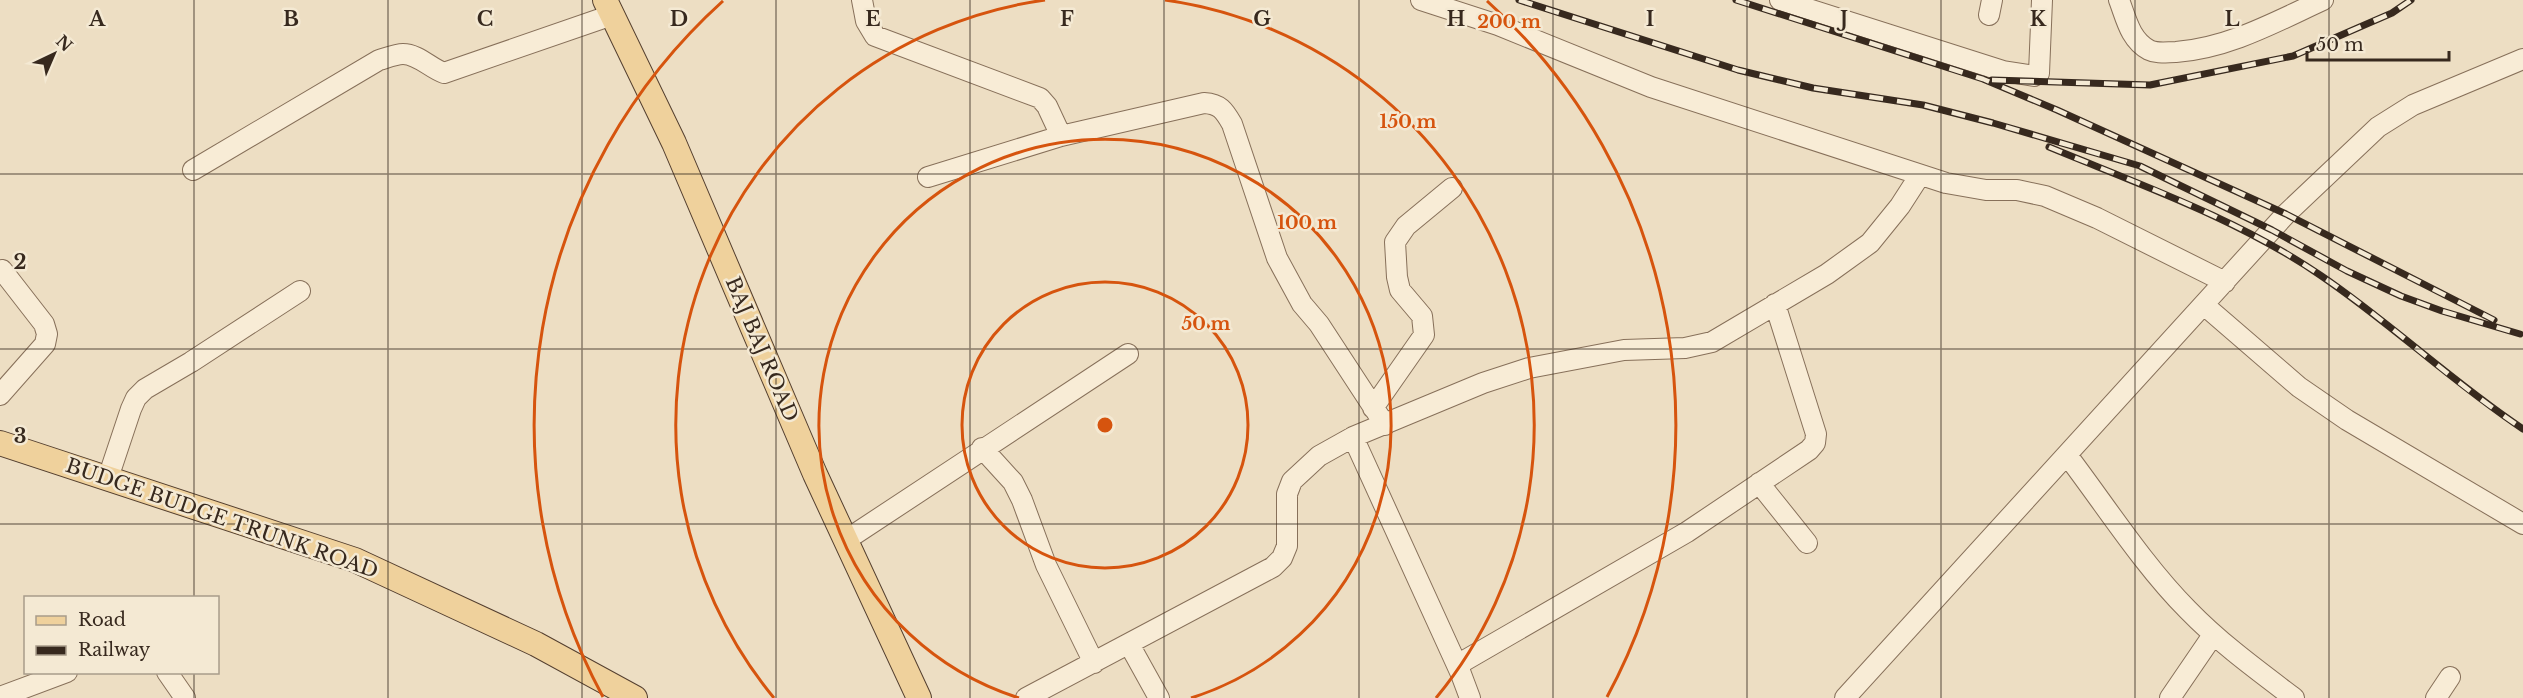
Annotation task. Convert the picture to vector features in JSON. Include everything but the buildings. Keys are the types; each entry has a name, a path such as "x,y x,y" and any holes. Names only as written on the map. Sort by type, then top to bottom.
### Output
{"main road":[{"name":"BAJ BAJ ROAD","path":"609,8 674,143 815,474 919,698"},
{"name":"BUDGE BUDGE TRUNK ROAD","path":"0,443 355,560 536,644 635,698"}],"street":[{"path":"862,0 866,21 875,36 1040,98 1047,106 1061,136"},
{"path":"1421,0 1498,25 1651,87 1920,175 1946,183 1986,189 2017,190 2044,196 2097,218 2225,282"},
{"path":"1780,0 2003,71 2034,76 2039,73 2042,0"},
{"path":"2119,0 2130,31 2138,42 2160,53 2224,44 2323,0"},
{"path":"193,170 379,60 403,54 418,58 444,73 609,8"},
{"path":"1845,698 2286,214 2378,127 2413,105 2523,59"},
{"path":"928,177 1061,136 1204,103 1216,104 1222,108 1232,124 1277,258 1302,304 1319,324 1385,425"},
{"path":"1026,698 1273,567 1287,546 1287,494 1292,481 1319,456 1353,437 1483,383 1529,368 1624,350 1685,348 1712,342 1827,274 1870,243 1900,206 1920,175"},
{"path":"1373,408 1424,335 1422,316 1400,290 1396,277 1395,242 1406,226 1452,188"},
{"path":"0,395 45,344 47,334 44,324 2,270"},
{"path":"108,478 131,409 136,398 145,389 300,291"},
{"path":"1456,665 1687,532 1809,450 1815,443 1816,434 1775,304"},
{"path":"2204,305 2299,387 2347,420 2523,524"},
{"path":"846,540 982,448 1128,354"},
{"path":"1353,437 1470,698"},
{"path":"982,448 1013,482 1046,565 1094,663"},
{"path":"2067,454 2165,585 2213,635 2294,698"},
{"path":"1759,483 1807,543"},
{"path":"2170,698 2213,635"},
{"path":"1130,644 1159,698"},
{"path":"0,697 62,674"},
{"path":"168,674 185,698"},
{"path":"2436,698 2450,678"}],"railway":[{"path":"1519,0 1738,70 1813,88 1923,105 2140,166 2401,296 2442,311 2520,334"},
{"path":"1736,0 1983,79 2057,110 2286,214 2494,320"},
{"path":"1992,80 2150,85 2293,56 2392,13 2411,0"},
{"path":"2049,147 2188,204 2289,255 2346,293 2471,392 2523,429"}]}
